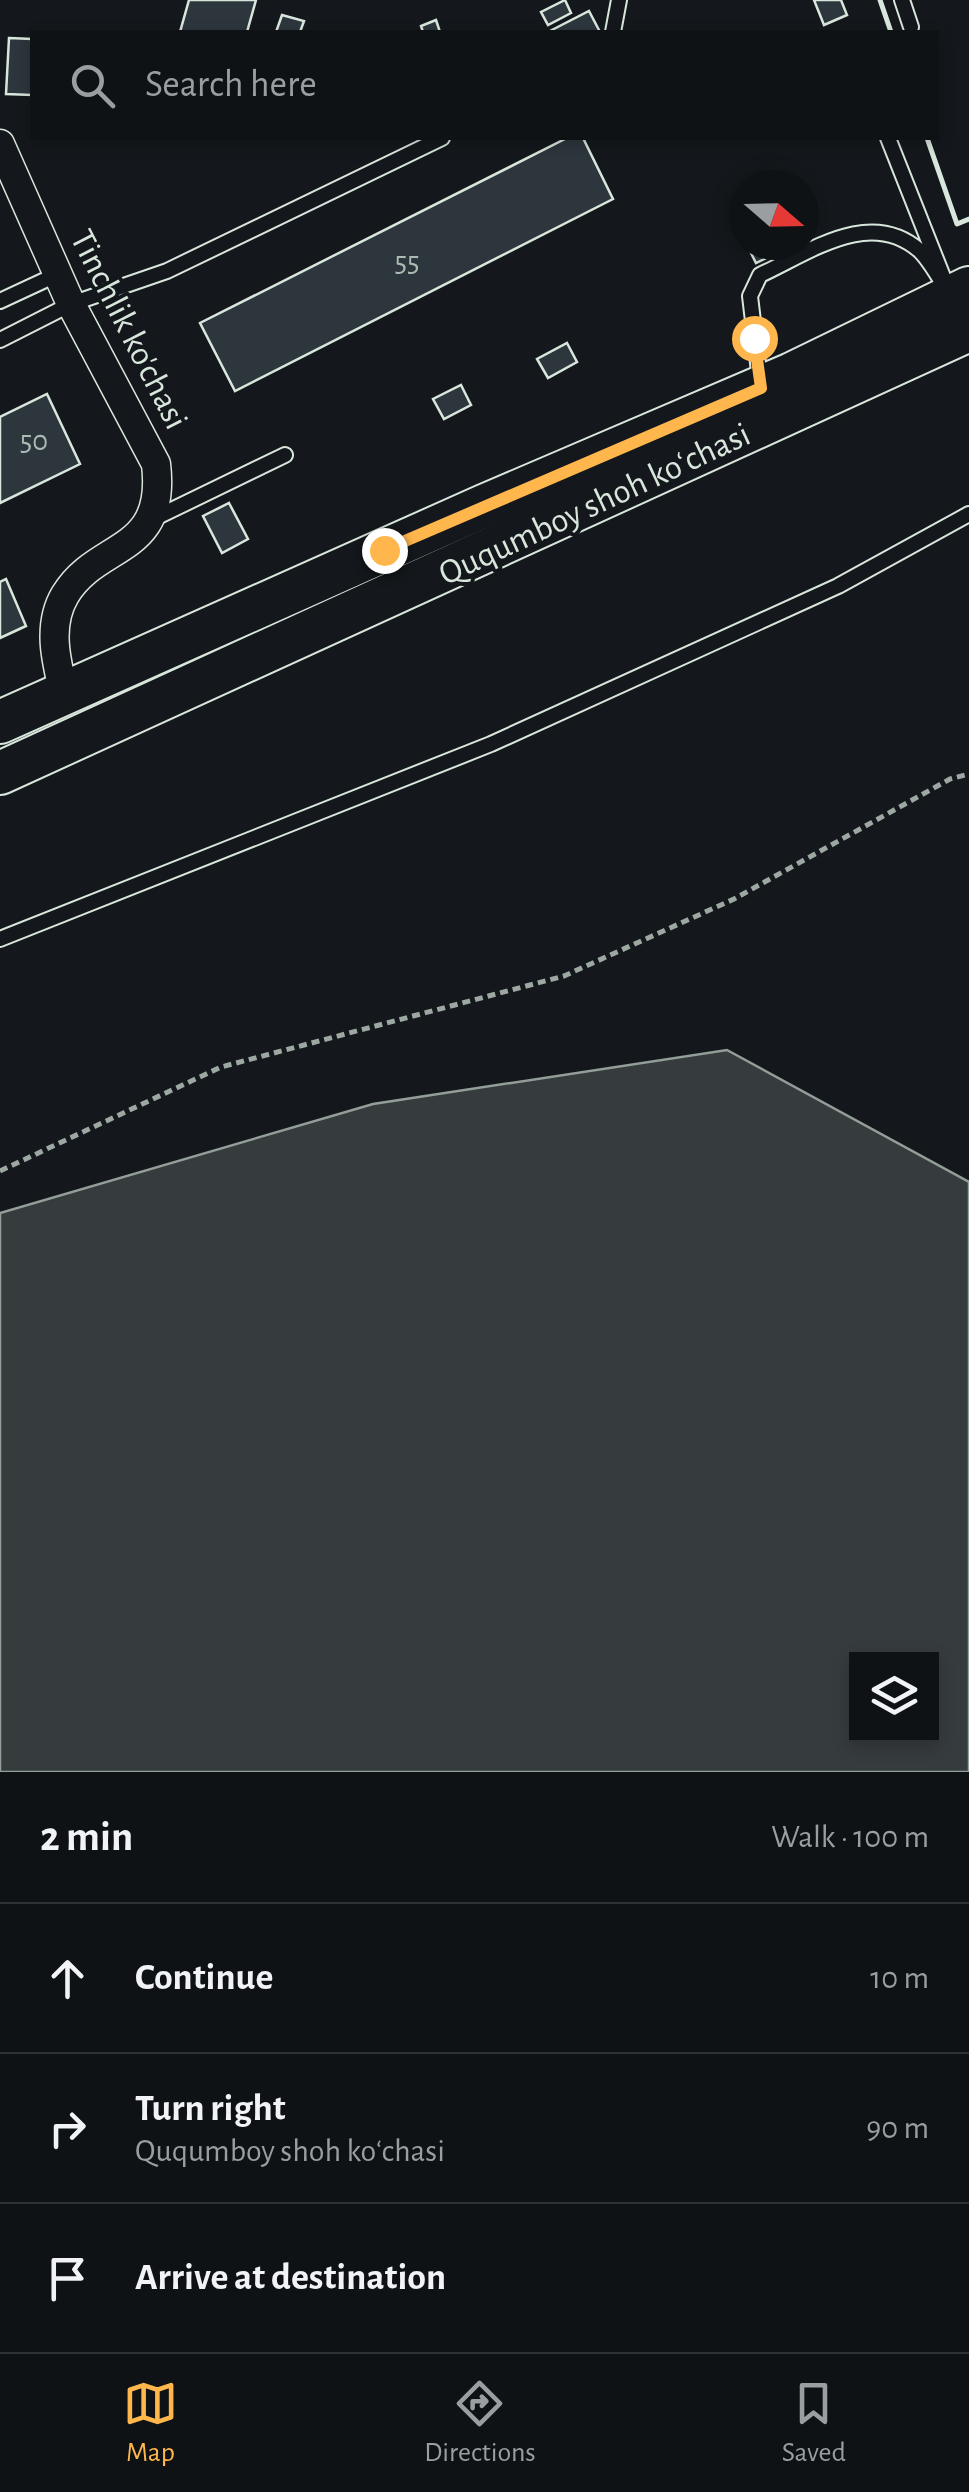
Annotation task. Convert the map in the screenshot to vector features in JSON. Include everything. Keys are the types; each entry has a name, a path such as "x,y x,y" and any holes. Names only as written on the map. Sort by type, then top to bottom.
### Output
{"main road":[{"name":"Ququmboy shoh koʻchasi","path":"0,722 466,514 963,305"},
{"name":"Ququmboy shoh koʻchasi","path":"0,773 963,305"}],"street":[{"name":"Tinchlik ko'chasi","path":"0,144 71,304 156,464 159,490 146,523"},
{"path":"64,693 54,652 56,620 64,595 81,576 130,543 146,523"}],"lane":[{"path":"613,30 619,0"},
{"path":"902,0 911,26"},
{"path":"0,340 71,304 167,271 438,140"},
{"path":"889,140 963,305"},
{"path":"761,388 750,296 760,275 857,231 890,232 921,252 963,305"},
{"path":"0,301 58,274"},
{"path":"146,523 284,455"},
{"path":"0,939 492,744 838,586 969,514"}],"path":[{"path":"0,1170 220,1067 564,976 734,899 950,779 969,774"}],"shaded area":[{"path":"727,1050 969,1182 969,1772 0,1772 0,1213 373,1104"}],"building":[{"path":"189,0 256,0 248,30 181,30"},
{"path":"565,0 571,13 548,25 541,12"},
{"path":"814,0 841,0 847,15 824,25"},
{"path":"589,11 599,30 552,30"},
{"path":"282,15 304,21 301,30 277,30"},
{"path":"436,20 439,30 422,30 421,26"},
{"path":"9,38 30,39 30,95 6,94"},
{"path":"563,140 584,140 613,199 235,391 200,323"},
{"path":"567,343 577,362 548,378 537,359"},
{"path":"461,385 471,405 444,419 433,399"},
{"path":"47,394 80,464 0,503 0,417"},
{"path":"229,503 248,539 222,553 203,516"},
{"path":"6,579 26,626 0,638 0,582"}],"wall":[{"path":"880,0 890,30"},
{"path":"928,140 957,224 969,219"}],"route":[{"path":"384,550 761,388 754,338"}]}
